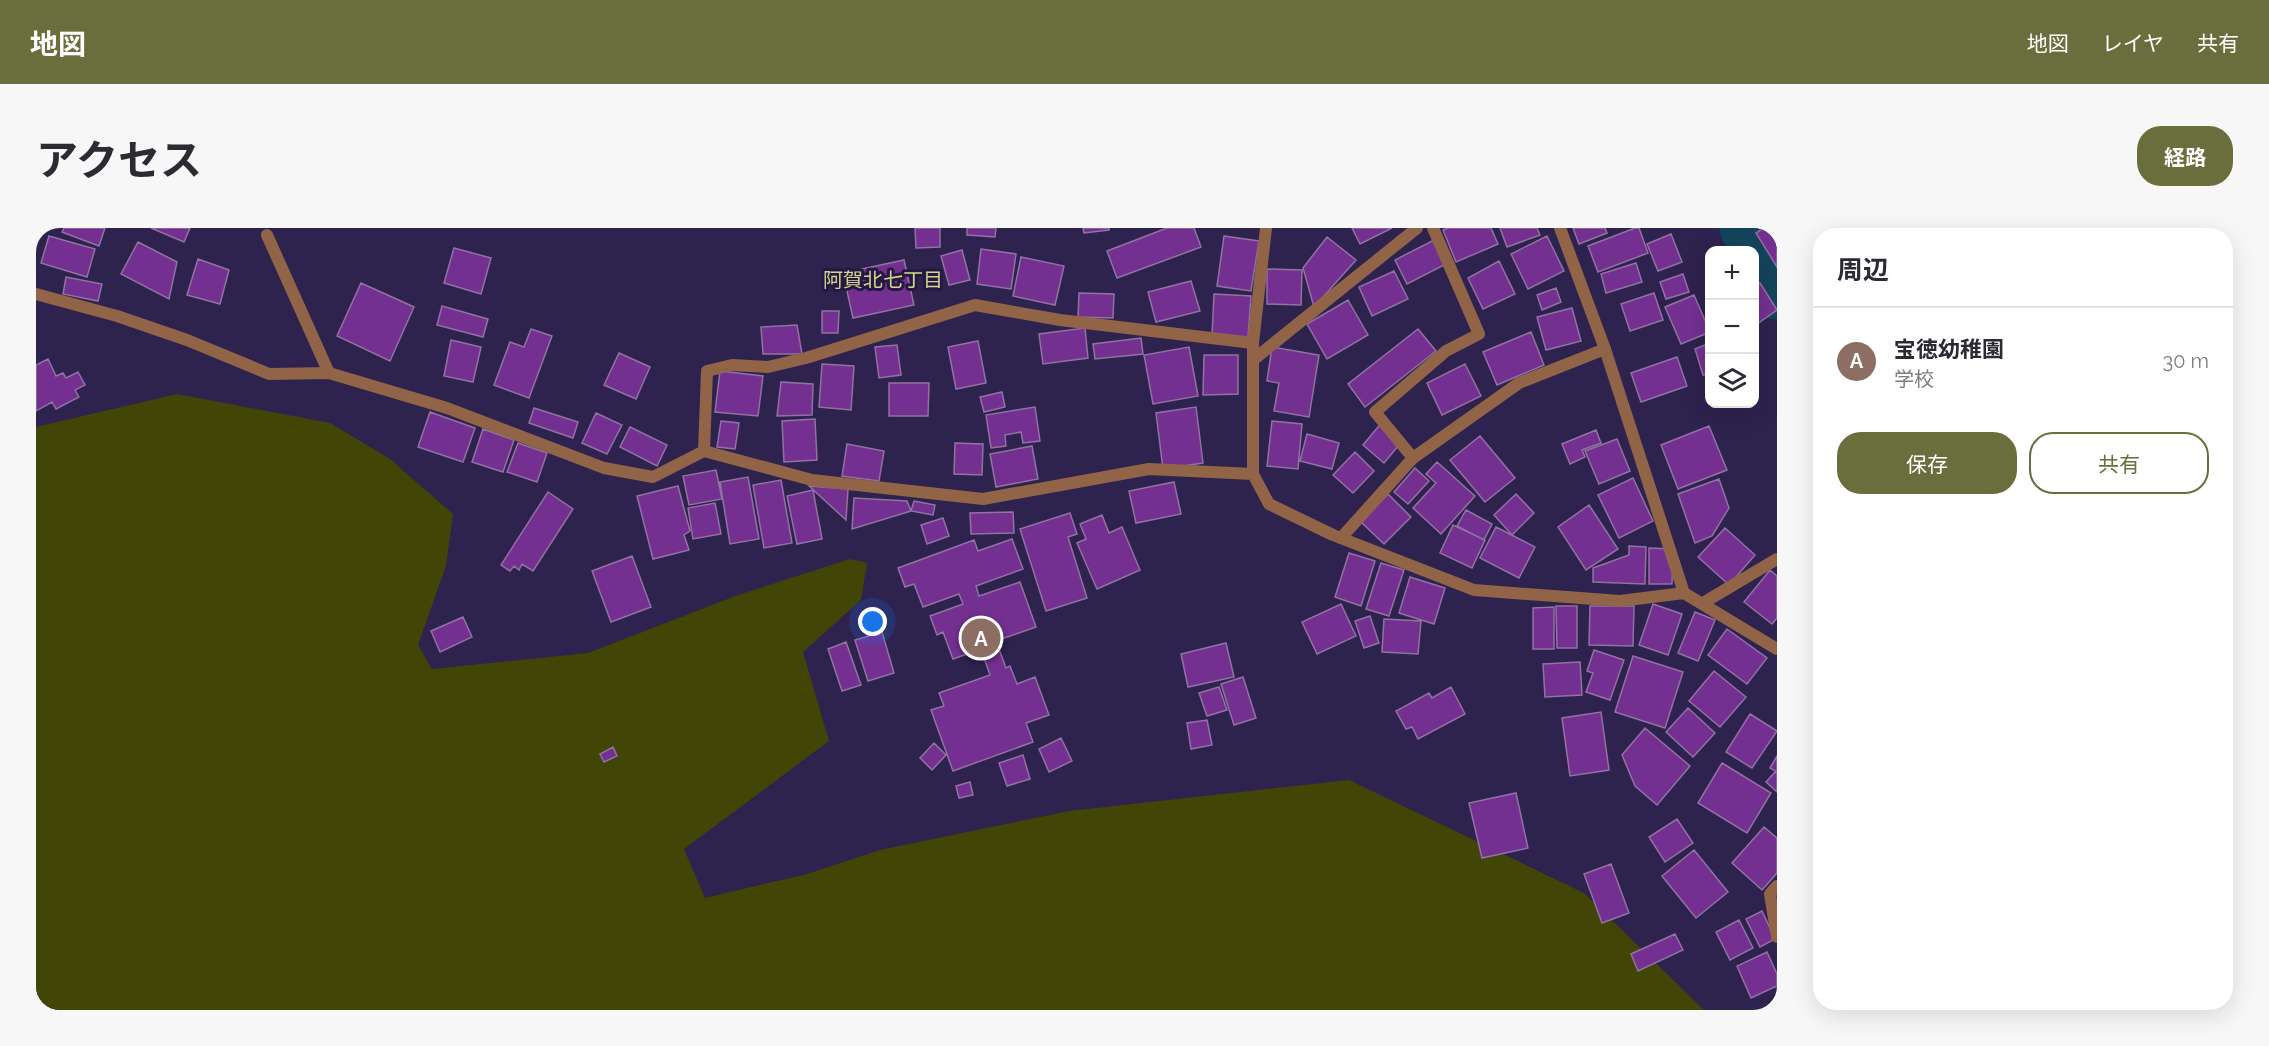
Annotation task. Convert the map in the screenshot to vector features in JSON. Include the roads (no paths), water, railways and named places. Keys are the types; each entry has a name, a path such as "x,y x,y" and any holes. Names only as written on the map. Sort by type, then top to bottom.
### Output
{"street":[{"path":"1266,228 1253,342 1253,474 1269,504 1341,538 1474,590 1620,601 1684,593 1777,649"},
{"path":"1253,360 1417,228"},
{"path":"1413,458 1375,412 1446,351 1479,334 1433,228"},
{"path":"1560,228 1605,349 1684,593"},
{"path":"267,235 329,373"},
{"path":"36,294 117,316 187,340 269,374 329,373 447,408 603,468 653,477 704,452 812,480 982,499 1149,469 1253,474"},
{"path":"704,452 707,371 732,365 768,367 806,358 975,305 1060,320 1253,342"},
{"path":"1341,538 1413,458 1519,383 1605,349"},
{"path":"1703,603 1777,559"},
{"path":"1777,886 1770,894 1777,937"}],"waterway":[{"path":"1745,228 1769,268 1768,276 1777,294"}],"place":[{"name":"宝徳幼稚園","path":"981,638"}],"district":[{"name":"阿賀北七丁目","path":"883,280"}]}
